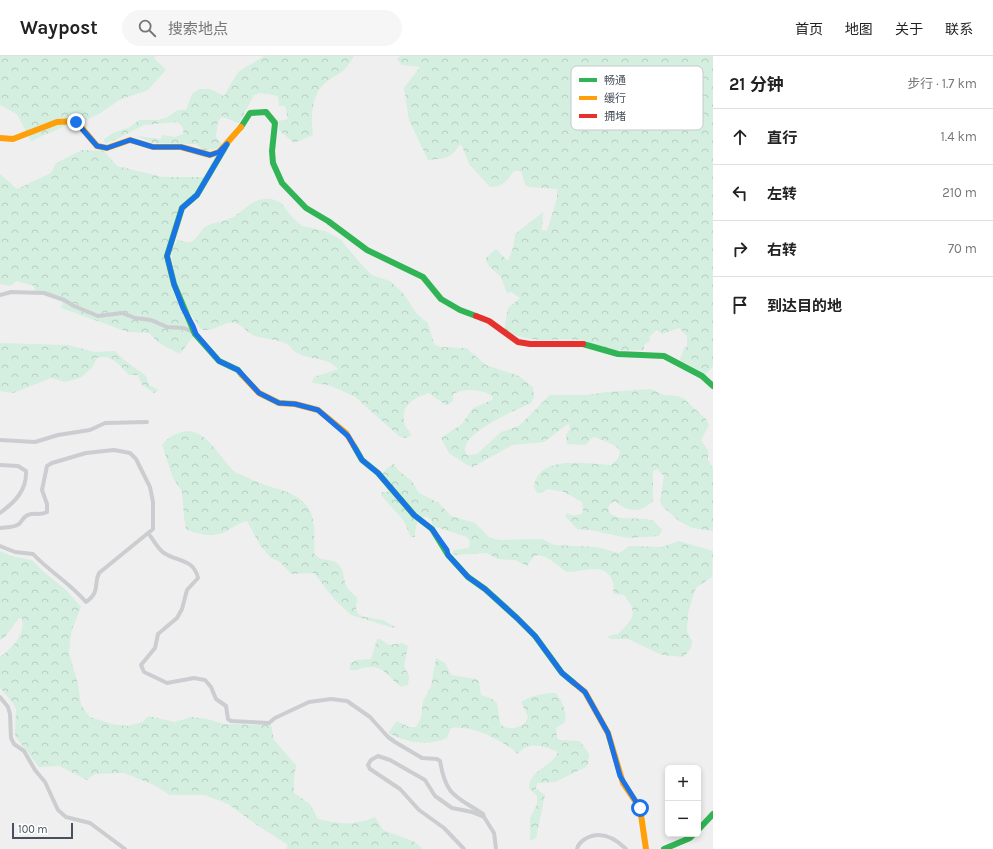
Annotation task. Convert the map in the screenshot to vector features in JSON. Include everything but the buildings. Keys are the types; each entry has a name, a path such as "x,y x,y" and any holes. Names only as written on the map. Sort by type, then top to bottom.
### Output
{"street":[{"path":"646,849 640,808 620,776 608,733 585,692 562,673 535,636 517,618 485,589 468,577 448,555 447,550 432,529 414,515 378,473 362,460 346,434 318,410 295,404 279,403 259,393 238,370 219,361 196,334 183,308 174,284 167,256 182,208 197,195 227,144 250,113 266,112 274,123 272,151 273,163 276,173 282,183 306,208 328,221 367,250 423,277 441,299 460,310 489,321 513,339 530,344 582,344 618,354 664,356 702,376 713,386"},
{"path":"0,138 5,141 18,138 46,126 66,121 76,122 97,146 107,148 130,140 153,147 181,147 210,155 219,152 227,144"},
{"path":"0,295 11,292 44,293 66,301 98,316 122,313 135,318 151,320 167,327 184,328 196,334"},
{"path":"0,440 34,442 58,435 90,430 105,423 147,422"},
{"path":"0,528 18,525 26,515 41,515 47,512 48,504 42,490 47,466 76,455 114,450 130,453 136,459 150,487 154,523 153,528 99,573 97,577 98,587 86,602 70,584 47,569 33,554 15,552 0,546"},
{"path":"0,465 23,468 26,471 26,476 25,487 17,498 0,513"},
{"path":"148,533 164,553 189,562 197,573 198,578 187,590 182,609 177,618 158,634 155,648 141,665 144,672 167,683 194,678 205,680 211,687 216,699 226,706 228,719 235,722 269,723 275,718 309,702 331,698 347,701 370,717 388,737 395,742 422,758 437,759 440,761 451,793 462,803 483,814 494,833 496,849"},
{"path":"0,697 8,707 10,714 10,738 14,744 24,751 35,770 45,782 58,810 66,817 90,823 125,849"},
{"path":"464,849 444,828 419,810 400,789 370,769 368,765 371,760 378,756 390,760 425,780 435,796 452,808 472,812 484,817"},
{"path":"701,827 713,814"},
{"path":"577,849 583,841 596,834 606,835 620,843 626,849"},
{"path":"664,849 691,837"}],"green space":[{"path":"0,56 155,56 154,58 166,70 148,90 119,100 99,114 74,126 65,126 31,141 17,114 0,105"},
{"path":"264,56 354,56 343,71 323,85 316,95 312,115 313,135 294,143 279,130 279,121 288,119 285,106 279,106 278,96 260,93 254,95 239,123 222,117 218,121 216,137 222,144 218,149 203,150 196,144 153,143 137,136 161,139 162,135 175,137 183,134 182,127 177,122 144,125 115,140 105,143 104,139 113,133 130,127 139,120 157,120 166,118 178,110 186,110 192,94 199,89 210,89 224,96 238,72"},
{"path":"400,56 713,56 713,366 706,374 680,360 684,348 687,347 687,336 679,328 662,334 657,330 649,337 650,341 644,345 644,350 604,349 579,340 541,340 524,338 504,330 508,308 520,298 511,292 507,293 501,277 489,266 485,259 496,249 508,261 513,248 515,234 543,212 542,230 547,231 557,198 557,189 529,187 525,184 521,171 514,171 502,185 490,187 469,164 462,146 459,145 454,153 446,157 428,160 409,120 404,88 420,67 402,65 397,59"},
{"path":"82,150 104,151 117,166 163,177 207,177 197,195 182,208 168,261 195,334 180,354 159,343 149,333 128,332 61,308 63,300 35,292 34,286 17,281 10,286 0,284 0,174 17,189 51,173 56,163"},
{"path":"264,199 272,199 281,203 292,217 302,226 325,231 340,239 372,275 390,281 403,293 417,314 428,323 434,344 440,347 466,348 486,365 519,376 533,387 534,397 531,403 501,417 478,432 469,440 465,448 467,455 477,454 501,432 519,426 550,395 587,395 651,389 664,395 678,396 684,399 706,419 709,425 701,440 708,450 708,460 713,468 713,531 692,528 679,521 662,506 660,501 664,476 657,469 653,471 653,501 648,505 644,508 634,510 625,508 615,501 610,504 608,508 610,514 620,518 647,519 654,521 662,530 659,536 628,538 590,530 577,529 565,516 567,513 575,516 581,514 583,512 582,502 564,492 547,489 541,493 537,493 534,487 537,477 544,470 554,465 565,463 611,465 619,455 620,451 616,446 595,437 585,445 567,444 566,435 570,429 569,423 544,442 512,445 473,467 467,465 449,453 441,438 462,424 473,408 492,400 493,397 489,394 473,390 457,392 453,394 453,401 447,405 429,393 418,397 409,403 404,412 405,425 411,436 405,438 399,436 354,396 328,385 312,383 314,377 338,369 329,362 299,354 285,343 252,335 235,323 226,324 208,330 200,328 189,311 176,281 172,260 172,250 178,239 185,242 192,241 208,225 231,218 253,203"},
{"path":"0,343 68,345 95,352 115,351 123,359 146,376 149,385 159,390 154,393 142,385 138,375 129,375 115,361 103,357 97,358 92,368 80,378 65,382 51,378 13,393 0,391"},
{"path":"191,431 198,434 210,443 236,473 262,484 285,491 304,502 309,509 314,527 314,553 319,558 333,561 341,567 346,586 357,598 356,608 358,614 365,617 383,620 395,627 394,628 351,615 335,600 314,573 291,574 280,562 270,557 260,545 247,521 222,533 212,535 196,533 186,529 182,492 173,478 162,445 175,435 182,432"},
{"path":"394,464 398,470 412,481 419,493 439,503 451,516 475,523 490,538 501,540 542,539 554,545 597,547 619,553 630,546 662,547 679,541 713,551 712,577 695,590 688,613 687,632 692,641 691,648 684,657 662,655 628,639 611,639 608,637 618,634 627,625 633,612 629,601 624,595 614,594 613,582 605,572 593,569 567,572 547,558 538,555 534,556 527,566 515,560 497,559 487,553 455,555 452,553 454,550 469,548 470,541 467,537 433,526 431,519 426,516 418,521 415,537 411,537 404,521 381,495 382,492 389,492 384,483 382,476 383,473"},
{"path":"0,551 11,556 32,560 66,590 81,607 71,632 69,653 78,684 81,705 90,717 111,724 128,726 143,722 148,716 175,722 191,717 207,719 225,724 271,725 274,740 296,765 294,793 310,804 318,819 353,823 375,817 383,830 413,841 423,849 286,849 288,845 228,804 205,795 170,795 154,785 124,773 95,774 87,780 59,766 39,767 15,736 16,709 13,703 0,688 0,657 20,636 22,630 22,618 19,618 5,637 0,640"},
{"path":"377,639 380,639 389,645 402,643 408,646 404,666 409,676 408,685 401,687 387,674 375,667 350,670 350,663 356,660 371,659"},
{"path":"436,658 445,663 451,675 476,679 479,681 481,695 491,698 497,703 500,723 502,726 515,728 525,723 528,717 521,702 538,695 556,693 564,706 565,722 556,728 557,738 560,740 580,741 589,754 588,764 586,767 555,782 537,783 536,789 545,795 536,838 530,841 530,818 537,804 537,796 529,788 530,782 537,773 555,757 558,752 541,746 531,746 526,747 518,754 495,739 477,731 468,729 451,728 447,738 440,741 425,743 402,739 388,733 397,721 409,727 416,727 421,718 423,701 431,686"}],"traffic: fast":[{"path":"241,127 250,113 266,112 275,123 272,151 273,163 282,183 306,208 328,221 367,250 423,277 441,299 460,310 476,316"},
{"path":"227,144 197,195 182,208 167,256 174,284 195,334 219,361 238,370 242,375"},
{"path":"583,344 618,354 664,356 702,376 713,386"},
{"path":"354,446 362,460 378,473 414,515 432,529 448,555 468,577 485,589 517,618 535,636 562,673 574,683"},
{"path":"701,827 713,814"},
{"path":"664,849 691,837"}],"traffic: slow":[{"path":"0,138 13,139 57,122 76,121 97,146 107,148 130,140 153,147 181,147 210,155 219,152 241,127"},
{"path":"242,375 259,393 279,403 295,404 318,410 346,433 354,446"},
{"path":"574,683 585,692 608,733 623,783 640,808 646,849"}],"traffic: jam":[{"path":"476,316 489,321 518,342 530,344 583,344"}],"route":[{"path":"76,122 83,129 90,140 97,146 107,148 123,141 130,140 153,147 181,147 210,155 219,152 227,144 197,195 182,208 167,256 174,284 183,308 196,334 219,361 238,370 259,393 266,398 279,403 290,403 318,410 348,436 362,460 378,473 414,515 432,529 447,550 448,555 468,577 485,589 517,618 535,636 562,673 585,692 608,733 623,783 640,808"}]}
